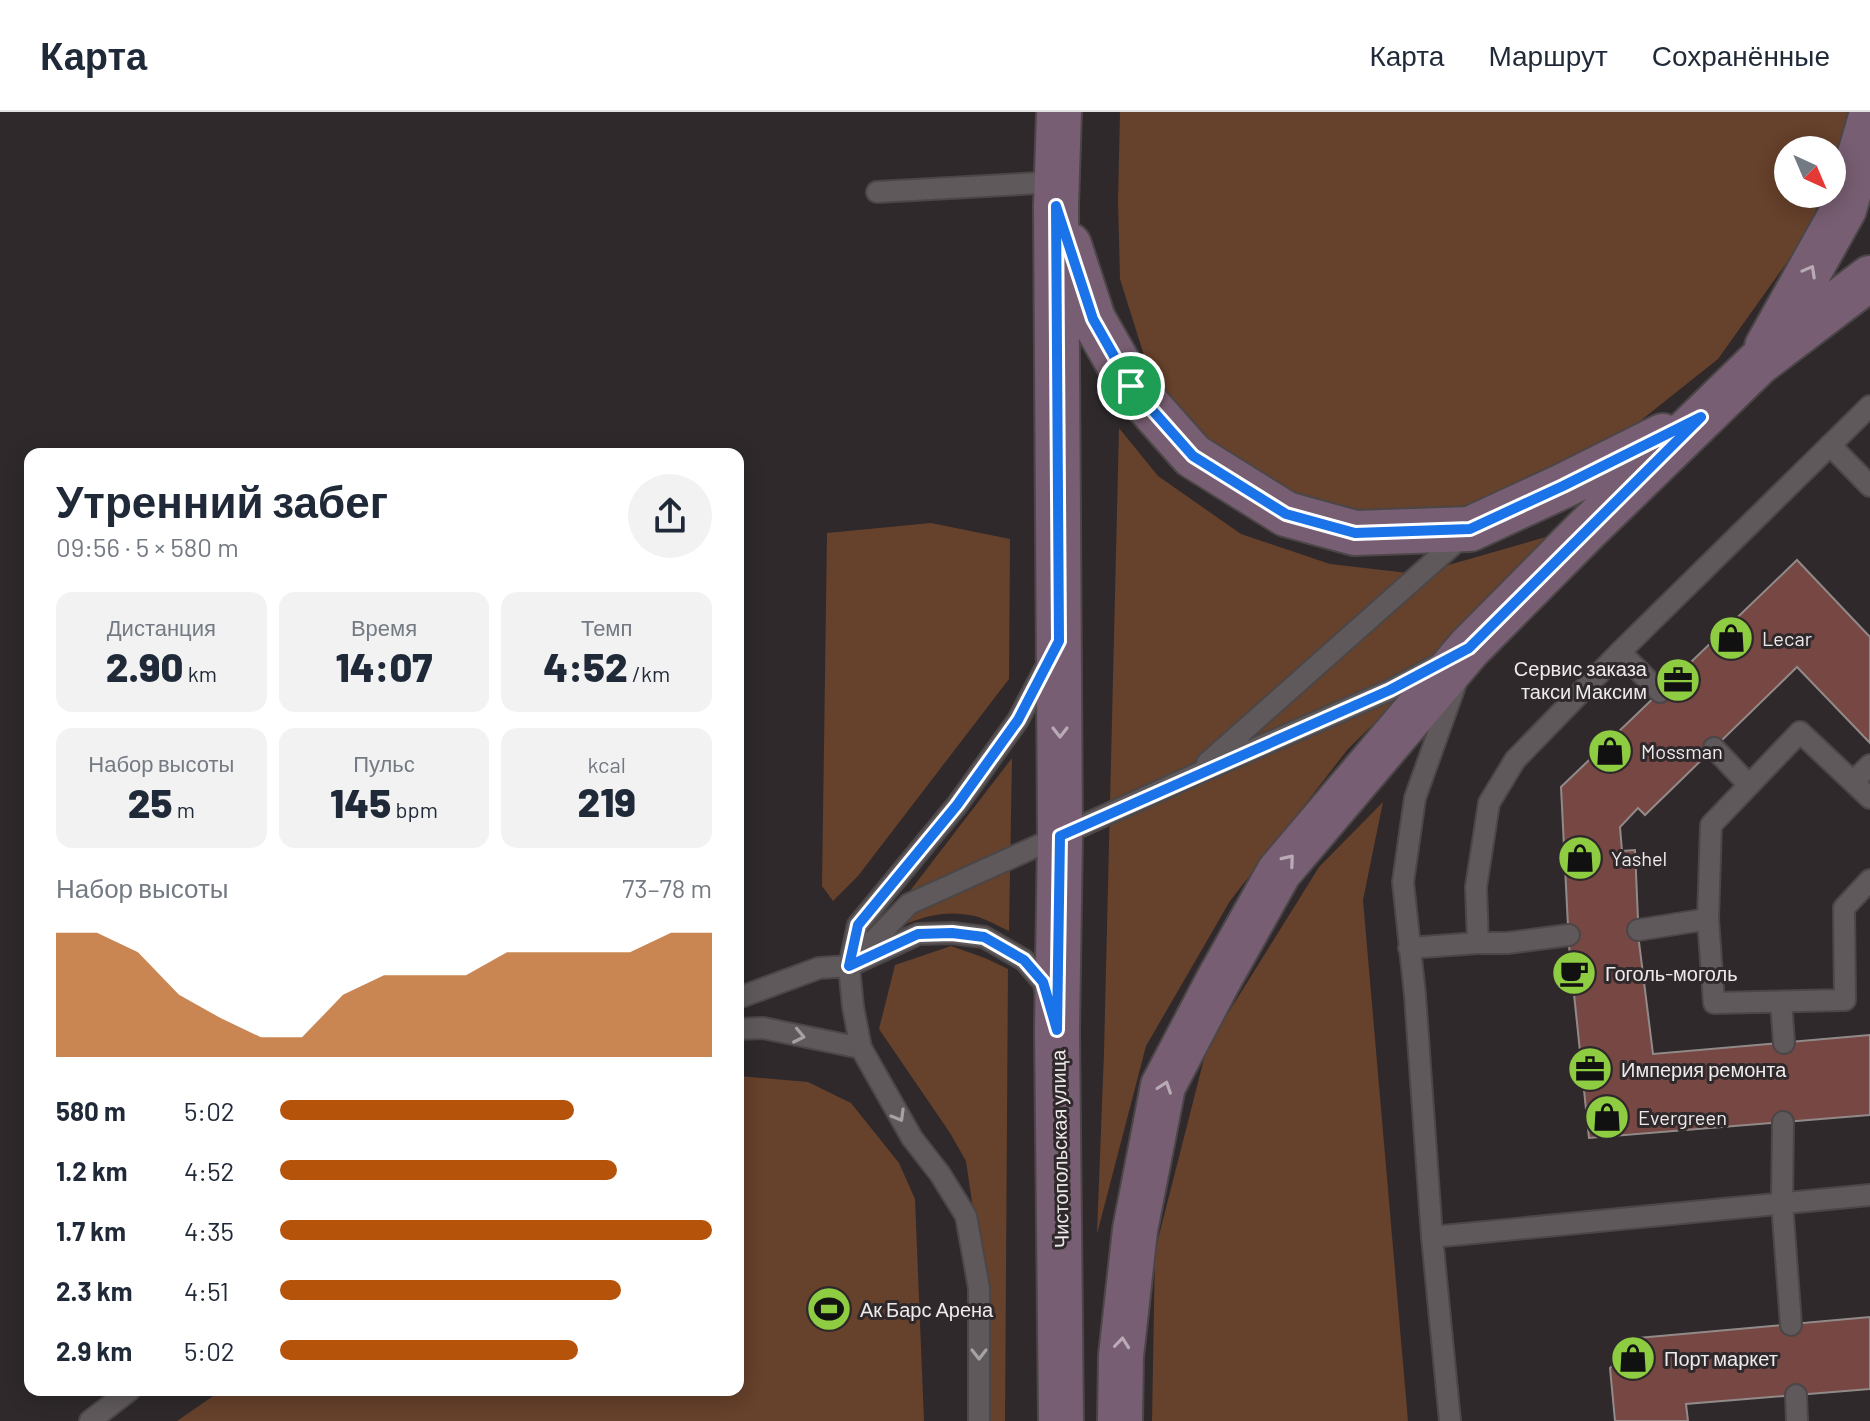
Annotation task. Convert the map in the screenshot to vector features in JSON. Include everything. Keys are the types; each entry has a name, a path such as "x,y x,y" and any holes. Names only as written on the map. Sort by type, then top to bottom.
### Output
{"main road":[{"name":"Чистопольская улица","path":"1059,112 1060,836 1057,1030 1061,1421"},
{"name":"Чистопольская улица","path":"1758,363 1844,209 1870,120"},
{"name":"Чистопольская улица","path":"1057,194 1093,319 1131,386 1193,456 1286,514 1355,533 1470,529 1701,417"},
{"name":"Чистопольская улица","path":"1120,1421 1121,1356 1135,1230 1163,1086 1279,872 1469,648 1758,363 1870,278"}],"lane":[{"path":"877,192 1057,194"},
{"path":"1478,943 1476,887 1489,803 1515,760 1870,406"},
{"path":"1830,445 1870,486"},
{"path":"1192,776 1470,529"},
{"path":"979,1421 979,1288 966,1216 940,1174 912,1138 861,1048 849,966 858,925 957,805 1018,720 1059,641"},
{"path":"849,966 909,904 1390,690 1469,648"},
{"path":"1450,1421 1403,882 1415,798 1469,648"},
{"path":"1620,652 1660,692"},
{"path":"1870,798 1800,732 1711,825 1708,919 1714,1003 1845,1000 1844,908 1870,880"},
{"path":"1714,748 1749,785"},
{"path":"1853,782 1870,765"},
{"path":"1638,930 1708,919"},
{"path":"744,996 819,968 849,966 918,934 952,933 984,937 1024,960 1043,982 1057,1030"},
{"path":"1409,948 1507,943 1569,935"},
{"path":"1781,1002 1784,1043"},
{"path":"744,1029 763,1028 861,1048"},
{"path":"1783,1122 1782,1203 1791,1325"},
{"path":"1432,1237 1870,1195"},
{"path":"1796,1395 1797,1421"},
{"path":"90,1421 122,1396"}],"shaded area":[{"path":"1120,112 1847,112 1842,136 1774,136 1774,208 1816,208 1805,237 1718,359 1591,460 1475,508 1328,512 1256,481 1192,434 1148,368 1120,279"},
{"path":"1119,428 1158,476 1241,534 1330,564 1417,574 1570,530 1348,749 1230,901 1146,1046 1097,1234 1104,1052"},
{"path":"931,523 1010,539 1009,679 858,876 833,901 822,886 827,533"},
{"path":"1012,758 1009,931 975,916 947,914 922,918 873,939"},
{"path":"1383,802 1363,900 1408,1421 1152,1421 1155,1251 1207,1047 1319,867"},
{"path":"951,946 1008,969 1005,1421 986,1421 974,1216 966,1161 879,1029 895,965"},
{"name":"Ак Барс Арена","path":"744,1077 808,1082 851,1103 899,1163 915,1199 924,1421 177,1421 213,1396 744,1396"}],"building":[{"path":"1797,560 1870,637 1870,743 1797,667 1645,815 1638,808 1620,827 1622,851 1635,850 1639,942 1653,1054 1870,1035 1870,1115 1589,1138 1569,946 1561,787"},
{"path":"1870,1317 1870,1389 1686,1404 1688,1421 1615,1421 1610,1368 1638,1338"}],"place":[{"name":"Lecar","path":"1731,638"},
{"name":"Сервис заказа такси Максим","path":"1678,680"},
{"name":"Mossman","path":"1610,751"},
{"name":"Yashel","path":"1580,858"},
{"name":"Гоголь-моголь","path":"1574,973"},
{"name":"Империя ремонта","path":"1590,1069"},
{"name":"Evergreen","path":"1607,1117"},
{"name":"Ак Барс Арена","path":"829,1309"},
{"name":"Порт маркет","path":"1633,1358"}],"route":[{"path":"1056,206 1093,319 1131,386 1193,456 1286,514 1355,533 1470,529 1701,417 1469,648 1390,690 1060,836 1057,1030 1043,982 1024,960 984,937 952,933 918,934 849,966 858,925 957,805 1018,720 1059,641 1056,206"}]}
